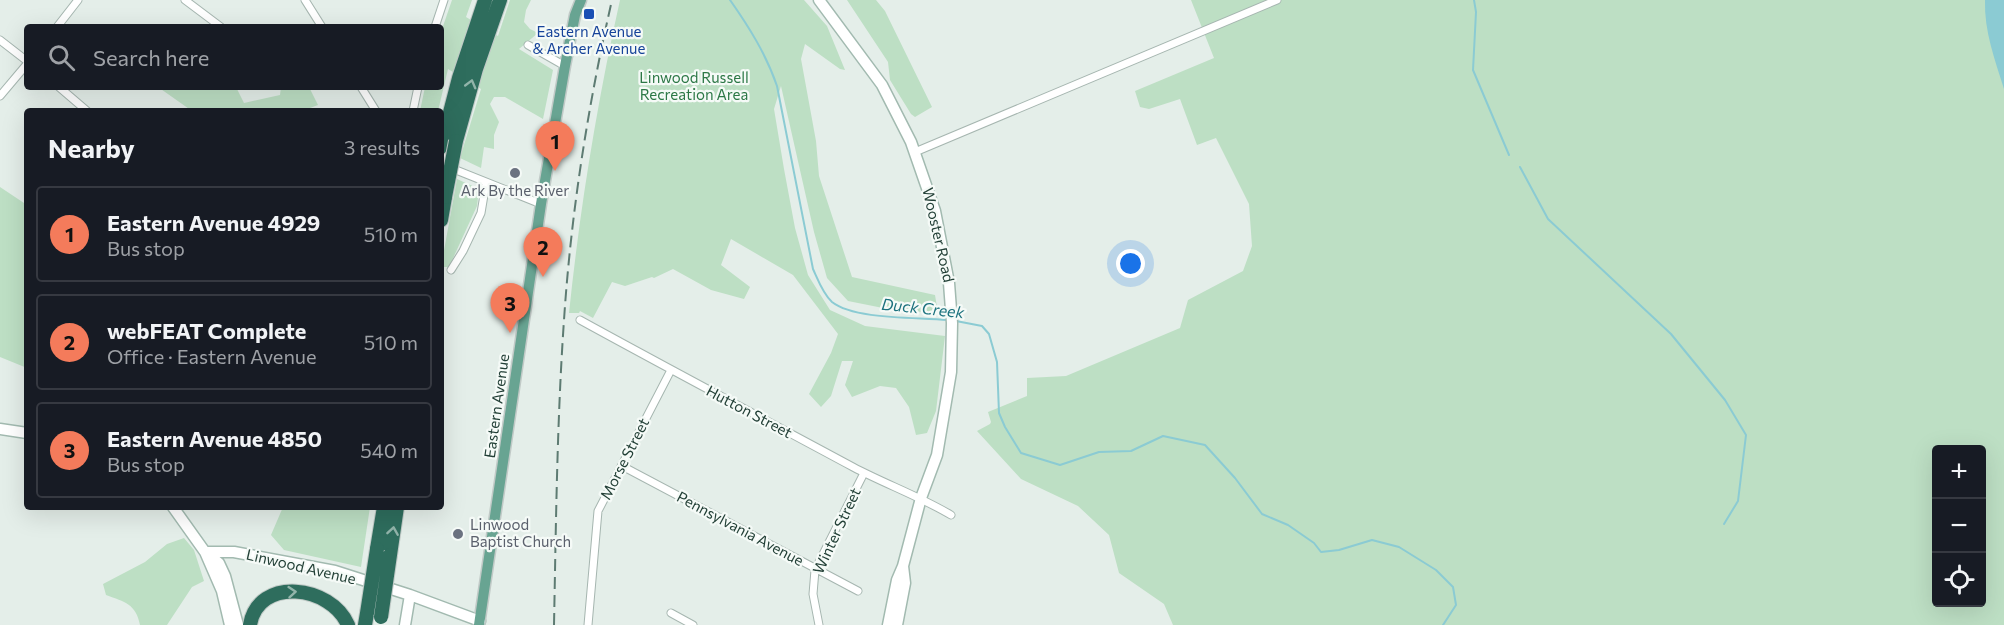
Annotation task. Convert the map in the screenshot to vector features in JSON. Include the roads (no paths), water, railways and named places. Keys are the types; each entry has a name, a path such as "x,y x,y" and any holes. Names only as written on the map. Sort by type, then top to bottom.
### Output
{"highway":[{"path":"444,197 447,141 459,78 486,0"},
{"path":"447,141 476,69 500,0"},
{"path":"380,621 384,510"},
{"path":"366,619 396,510"},
{"path":"250,625 251,616 264,602 283,593 294,591 325,599 341,613 348,625"}],"main road":[{"path":"573,0 575,15"},
{"path":"575,15 581,0"},
{"name":"Eastern Avenue","path":"480,623 541,204 575,15"}],"street":[{"path":"185,0 216,24"},
{"path":"305,0 320,24"},
{"path":"436,24 444,0"},
{"name":"Wooster Road","path":"819,0 882,85 915,152 935,211 951,298 951,372 937,455 921,498 903,566 897,580 888,625"},
{"path":"915,152 1277,0"},
{"path":"59,24 74,1"},
{"path":"0,40 24,60"},
{"path":"528,45 565,66"},
{"path":"0,96 24,66"},
{"path":"62,90 83,108"},
{"path":"363,90 374,108"},
{"path":"414,108 417,90"},
{"path":"444,165 541,204"},
{"path":"451,270 463,251 480,213 486,183"},
{"name":"Hutton Street","path":"580,320 864,473 921,498"},
{"name":"Morse Street","path":"588,625 598,511 671,370"},
{"path":"0,429 24,433"},
{"name":"Pennsylvania Avenue","path":"622,466 858,591"},
{"name":"Winter Street","path":"819,625 813,594 815,570 864,473"},
{"path":"921,498 951,515"},
{"path":"175,510 205,552 222,591 230,625"},
{"path":"205,552 219,563 238,625"},
{"name":"Linwood Avenue","path":"205,552 234,552 335,571 410,595 480,623"},
{"name":"Wooster Road","path":"897,625 905,583 903,566"},
{"path":"405,625 410,595"},
{"path":"671,613 693,625"}],"water":[{"path":"1985,0 2004,0 2004,89 1988,34"}],"waterway":[{"name":"Duck Creek","path":"730,0 756,41 777,86 813,269 826,295 842,308 855,312 887,317 947,320"},
{"path":"1474,0 1476,12 1473,70 1509,155"},
{"path":"1520,167 1548,219 1671,334 1725,400 1746,435 1738,501 1724,524"},
{"name":"Duck Creek","path":"956,321 982,326 989,334 997,362 999,413 1021,453 1060,465 1099,452 1131,451 1163,436 1205,445 1235,478 1262,514 1288,525 1314,543 1321,552 1339,550 1372,540 1399,547 1436,570 1453,587 1456,605 1443,625"}],"railway":[{"path":"554,625 558,434 567,280 582,159 595,79 612,0"}],"place":[{"name":"Eastern Avenue & Archer Avenue","path":"589,14"},
{"name":"Eastern Avenue 4929","path":"555,171"},
{"name":"Ark By the River","path":"515,173"},
{"name":"webFEAT Complete","path":"543,277"},
{"name":"Eastern Avenue 4850","path":"510,333"},
{"name":"Linwood Baptist Church","path":"458,534"}],"park label":[{"name":"Linwood Russell Recreation Area","path":"694,86"}]}
